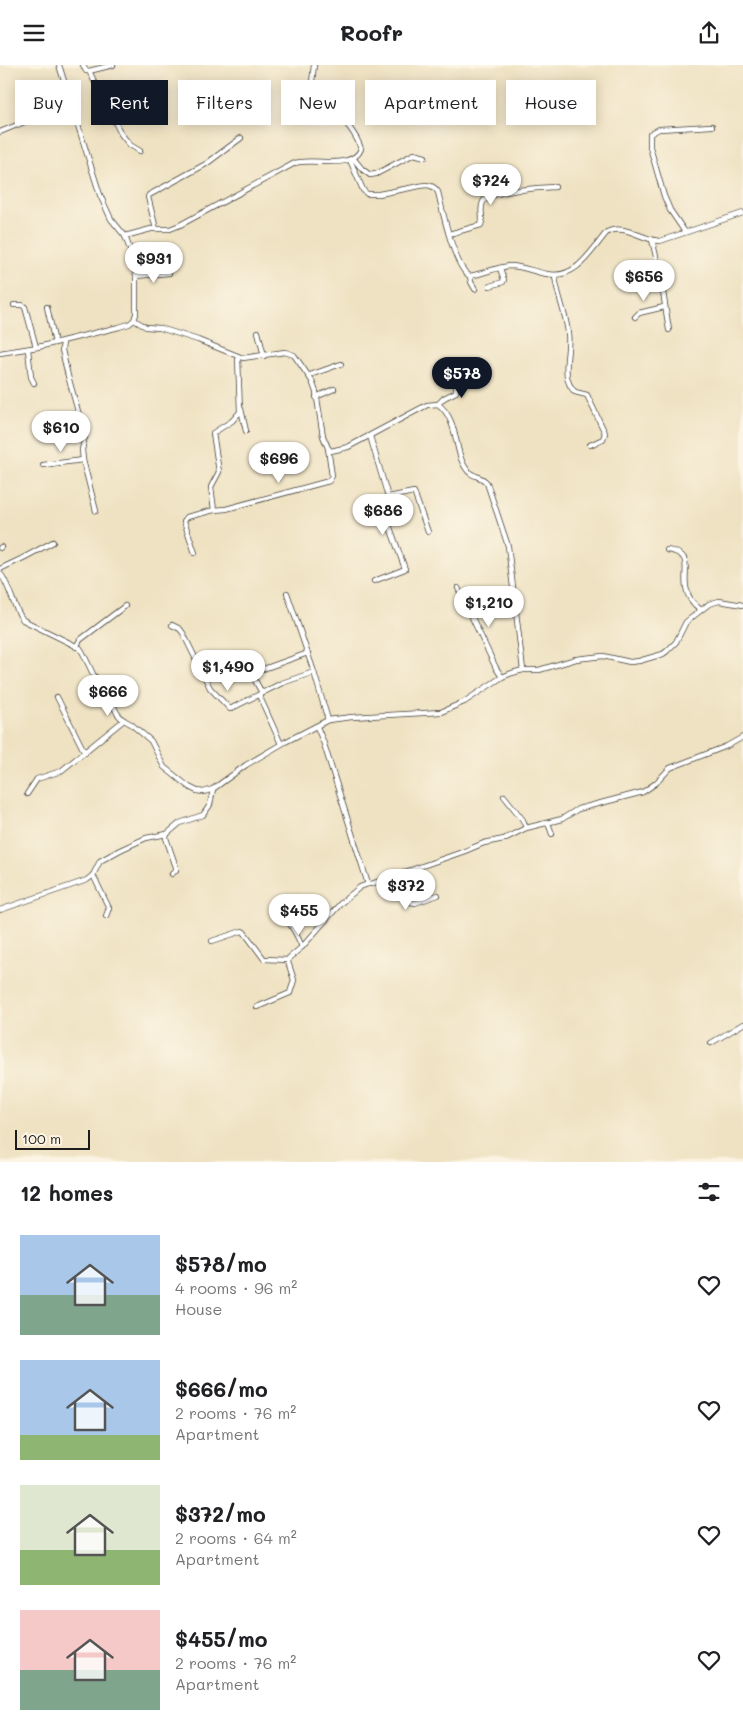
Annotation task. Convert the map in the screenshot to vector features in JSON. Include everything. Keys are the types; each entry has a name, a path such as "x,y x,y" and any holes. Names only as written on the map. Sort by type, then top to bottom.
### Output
{"street":[{"path":"59,65 64,80"},
{"path":"83,65 86,71 89,71 121,134 130,145 140,151"},
{"path":"89,71 113,65"},
{"path":"125,236 180,225 295,163 306,160 322,163 352,159 360,151 360,146 350,128 313,84 314,65"},
{"path":"0,132 17,125"},
{"path":"0,353 55,343 129,324 134,320 136,314 136,276 134,259 125,236 111,219 100,195 78,125"},
{"path":"685,232 670,210 664,196 650,147 650,134 659,129 712,126"},
{"path":"142,196 148,197 206,164 241,138"},
{"path":"352,159 370,175 376,174 414,154 425,157"},
{"path":"352,159 363,190 367,194 379,194 425,185 435,188 449,234 463,270 470,276 475,289"},
{"path":"449,234 481,225 482,203 493,194 555,187"},
{"path":"148,197 156,229"},
{"path":"470,276 513,266 555,276 568,273 591,254 610,230 628,231 652,241 664,241 743,213"},
{"path":"652,241 660,273 669,330"},
{"path":"490,286 503,282 500,268"},
{"path":"136,276 169,273"},
{"path":"555,276 568,332 567,382 575,393 587,395 604,433 603,439 590,445"},
{"path":"14,305 25,307 36,347"},
{"path":"47,307 55,343"},
{"path":"635,317 639,313 664,307"},
{"path":"134,320 146,327 160,328 198,340 238,357 252,358 280,352 291,354 310,375 316,397 321,426 328,448 332,476 330,481 185,519 185,525 195,553"},
{"path":"258,332 264,356"},
{"path":"62,341 62,350 68,376 85,437 82,450 83,460 96,511"},
{"path":"28,349 31,377 34,383"},
{"path":"238,357 240,408 246,431"},
{"path":"310,375 341,364"},
{"path":"328,448 335,451 348,447 427,405 438,404 444,397 456,391 456,383"},
{"path":"316,397 334,389"},
{"path":"438,404 447,415 468,471 481,477 487,483 504,532 512,569 523,670"},
{"path":"214,510 211,487 219,471 213,433 237,417 240,408"},
{"path":"370,436 388,497"},
{"path":"43,465 83,460"},
{"path":"374,581 405,569 382,502 388,497 414,492 428,532"},
{"path":"0,569 23,559 53,542"},
{"path":"667,550 674,551 683,557 686,563 686,588 695,605 701,610"},
{"path":"0,573 8,586 18,614 23,620 84,653 93,674 104,688 117,713 151,741 164,767 197,791 205,792 213,789 246,765 281,744 328,720 441,712 456,707 472,698 502,677 523,670 539,670 563,662 588,657 611,657 630,662 663,654 676,641 686,622 709,604 719,601 743,605"},
{"path":"458,588 502,677"},
{"path":"287,593 308,653 328,720"},
{"path":"76,647 80,640 125,606"},
{"path":"172,625 183,633 210,688 227,707 233,708 290,680 314,672"},
{"path":"281,744 252,675 255,672 308,653"},
{"path":"57,697 85,753"},
{"path":"27,794 37,779 62,771 124,720"},
{"path":"317,727 368,884"},
{"path":"212,941 244,931 264,959 288,960 360,887 400,875 474,846 504,839 526,828 562,819 578,809 648,789 670,767 727,746 743,737"},
{"path":"0,910 87,880 93,875 100,861 146,838 167,834 180,823 203,815 210,805 213,789"},
{"path":"504,796 526,828"},
{"path":"548,823 552,834"},
{"path":"167,834 167,841 176,867 172,874"},
{"path":"93,875 109,907 106,916"},
{"path":"400,875 412,902 416,903 438,895"},
{"path":"315,908 325,921"},
{"path":"279,911 286,917 302,947"},
{"path":"257,1007 290,993 294,980 288,960"},
{"path":"711,1043 743,1024"}]}
